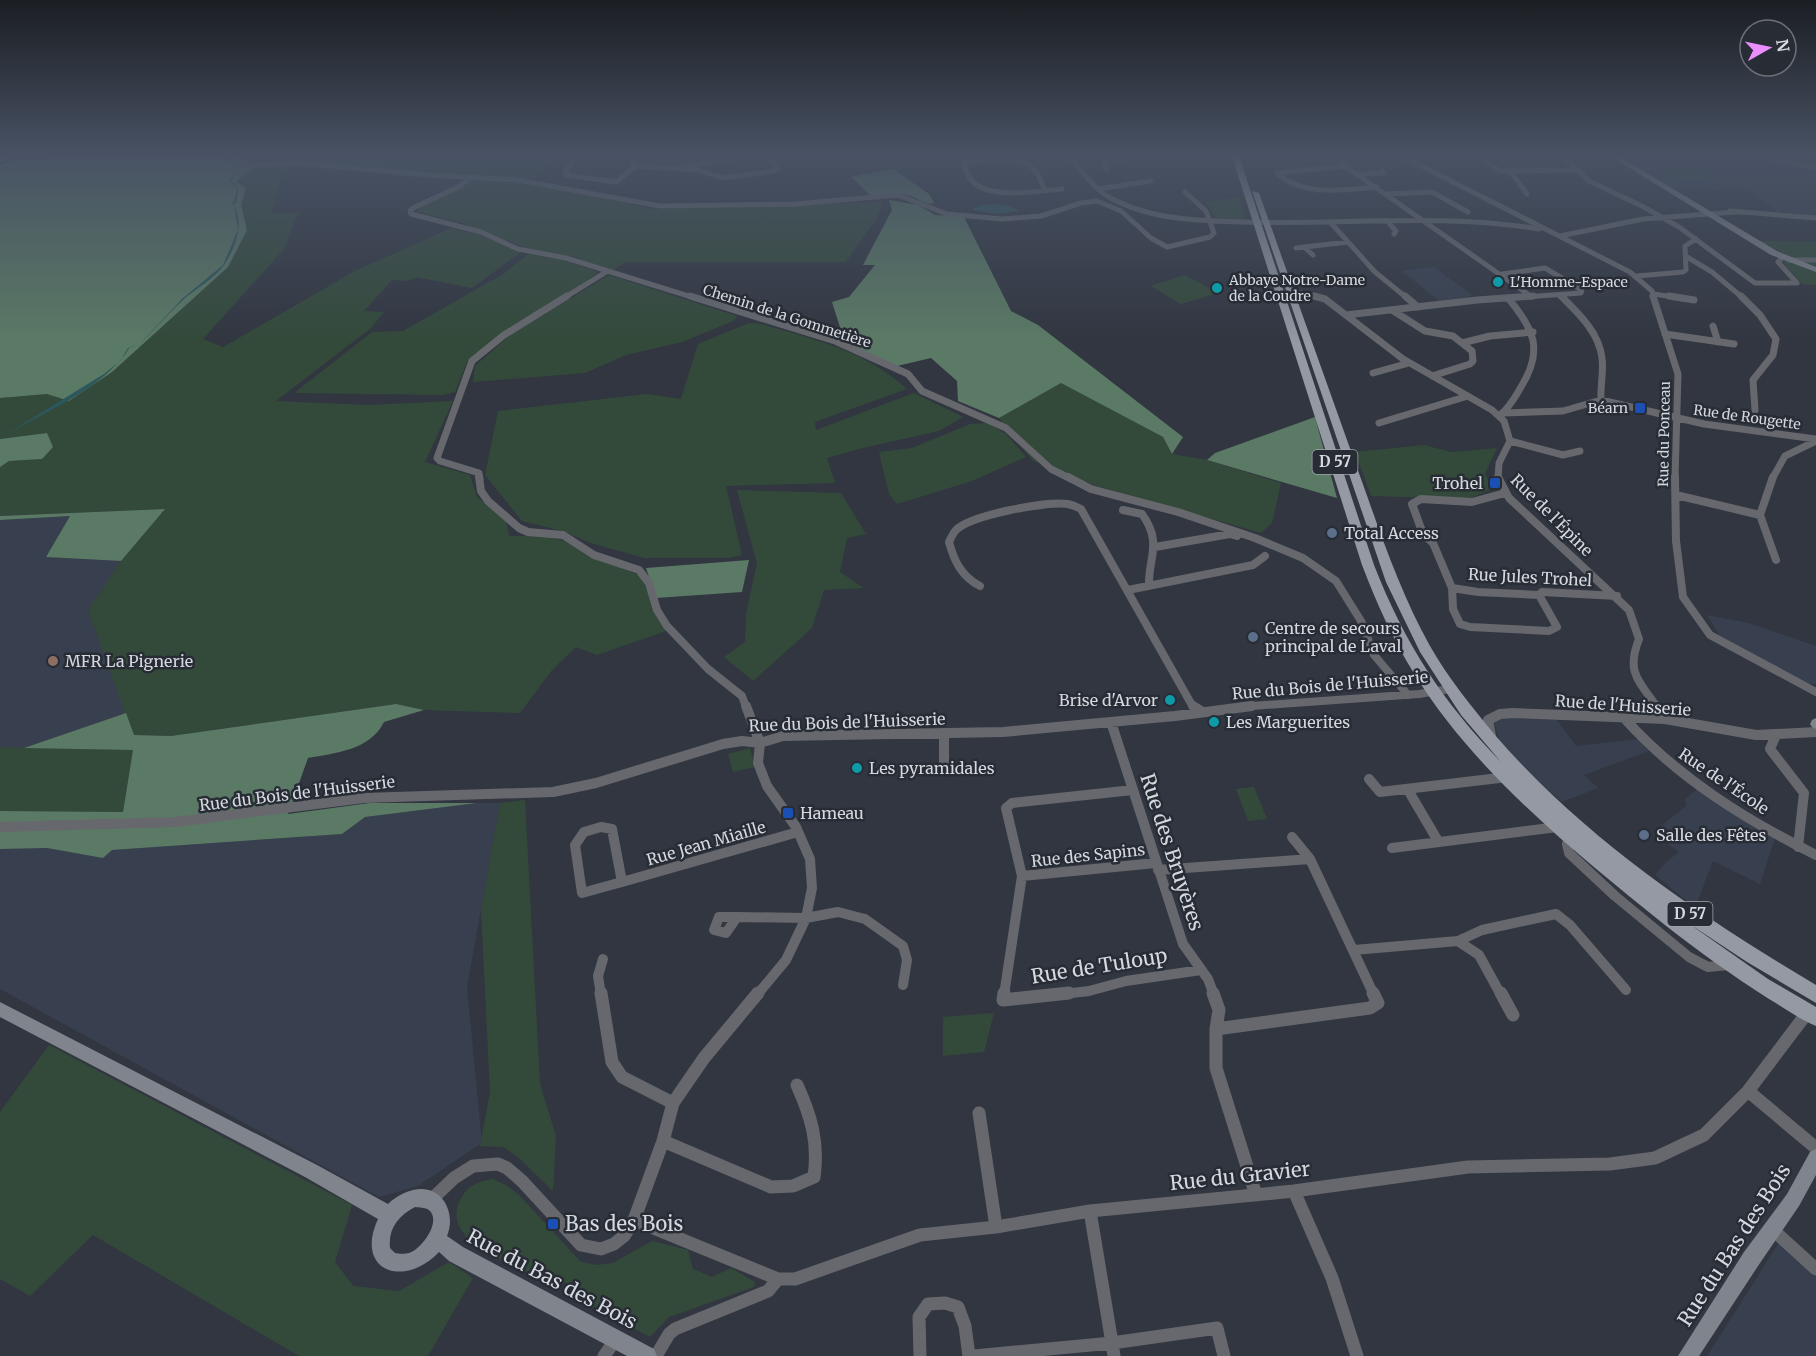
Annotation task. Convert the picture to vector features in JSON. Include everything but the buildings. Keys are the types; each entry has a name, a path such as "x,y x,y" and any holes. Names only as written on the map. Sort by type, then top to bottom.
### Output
{"main road":[{"name":"D 57","path":"1258,216 1292,296 1392,582 1420,643 1450,689 1494,743 1572,822 1645,883 1753,958 1816,995"},
{"name":"D 57","path":"1259,216 1374,580 1402,643 1433,692 1462,728 1508,777 1564,831 1642,897 1731,964 1812,1015"}],"street":[{"name":"Chemin de la Gommetière","path":"420,216 481,232 518,249 566,258 835,342 908,374 922,391 1006,428 1051,469 1091,489 1178,512 1255,538 1303,558 1336,581 1361,621 1374,655 1408,695"},
{"path":"983,216 1014,219 1035,216"},
{"path":"1126,216 1167,248 1210,237 1214,233 1207,216"},
{"path":"1175,216 1210,221 1261,223 1497,222 1547,230"},
{"path":"1416,216 1532,297"},
{"name":"Rue du Ponceau","path":"1520,216 1637,276 1654,294 1678,374 1676,541 1683,597 1702,626 1721,642 1816,692"},
{"path":"1560,236 1673,216"},
{"path":"1713,216 1786,259 1816,270"},
{"path":"1792,216 1816,218"},
{"path":"1661,217 1696,239 1755,283 1797,283 1778,262 1786,259 1816,260"},
{"path":"1388,222 1396,231 1394,234"},
{"path":"1331,223 1375,272 1418,307"},
{"path":"1637,276 1683,272 1686,270 1687,243 1696,239"},
{"path":"1296,248 1348,242"},
{"path":"1304,247 1313,255"},
{"path":"1687,257 1724,280 1776,339 1773,355 1753,380 1755,410"},
{"path":"1346,315 1508,298 1581,293 1582,290 1545,268 1502,274"},
{"path":"430,1200 454,1178 473,1166 498,1164 507,1168 522,1181 581,1245 601,1249 614,1244 624,1236 634,1220 663,1141 673,1103 704,1058 786,960 806,918 812,888 813,873 810,859 798,832 766,786 758,763 760,743 742,696 708,669 667,626 657,610 649,582 639,570 594,555 563,535 519,528 488,501 481,491 479,473 440,461 437,458 472,361 504,335 606,272"},
{"path":"1654,294 1694,300"},
{"path":"1292,296 1320,297 1408,363 1501,414 1563,411 1600,400 1602,358 1597,340 1581,316 1560,295"},
{"path":"1292,296 1320,297"},
{"path":"1501,414 1530,376 1536,356 1533,332 1508,298"},
{"path":"1392,309 1425,331 1448,335 1472,351 1473,361 1432,376"},
{"path":"1713,327 1718,342"},
{"path":"1462,343 1490,336 1533,332"},
{"path":"1665,334 1734,344"},
{"path":"1373,373 1408,363"},
{"path":"1379,423 1468,396"},
{"name":"Rue de Rougette","path":"1600,400 1704,424 1816,440"},
{"path":"1501,414 1508,427 1510,441 1563,455 1580,451"},
{"path":"1776,560 1760,515 1778,465 1785,456 1816,440"},
{"name":"Rue de l'Épine","path":"1510,441 1495,471 1498,482 1505,493 1564,551 1617,596 1629,610 1639,639 1632,657 1636,675 1665,719"},
{"name":"Rue Jules Trohel","path":"1505,493 1480,501 1421,499 1412,504 1423,534 1433,543 1452,588 1478,592 1539,595 1542,592 1617,596"},
{"path":"1676,495 1760,515"},
{"path":"980,586 967,580 948,549 949,538 954,529 970,519 1064,504 1078,507 1084,512 1194,708 1202,711"},
{"path":"1123,510 1137,510 1144,514 1155,547 1148,578 1149,586"},
{"path":"1155,547 1230,534 1245,540"},
{"path":"1128,590 1253,565 1265,556"},
{"path":"1452,588 1453,609 1460,624 1470,627 1549,631 1557,627 1539,595"},
{"name":"Rue du Bois de l'Huisserie","path":"0,827 176,822 364,798 553,792 596,783 723,744 742,741 760,743 783,736 1003,732 1175,716 1202,711 1408,695 1450,689"},
{"name":"Rue de l'Huisserie","path":"1494,743 1488,729 1488,720 1500,714 1665,719 1756,735 1776,735 1796,731 1816,732"},
{"name":"Rue de l'École","path":"1625,719 1664,759 1719,797 1816,855"},
{"name":"Rue des Bruyères","path":"1111,722 1183,944 1208,979 1219,1010 1216,1029 1216,1068 1256,1195"},
{"path":"944,733 944,769"},
{"path":"1776,735 1770,749 1804,793 1798,846"},
{"path":"1369,779 1380,792 1508,777"},
{"path":"1022,876 1006,808 1012,803 1133,790"},
{"path":"1408,790 1438,841"},
{"name":"Rue Jean Miaille","path":"622,882 612,829 605,826 587,830 577,837 575,845 582,893 622,882 798,832"},
{"path":"1392,848 1438,841 1564,831"},
{"path":"1216,1029 1360,1010 1378,1003 1310,859 1292,837"},
{"name":"Rue des Sapins","path":"1022,876 1310,859"},
{"name":"Rue de Tuloup","path":"1022,876 1003,1000 1089,991 1126,981 1201,970"},
{"path":"738,916 806,918 838,912 865,919 903,946 907,960 903,985"},
{"path":"1354,950 1458,941 1482,930 1556,914 1570,925 1626,990"},
{"path":"1458,941 1479,955 1513,1015"},
{"path":"603,958 598,976 612,1062 622,1077 673,1103"},
{"path":"0,1009 311,1171 389,1215"},
{"name":"Rue du Gravier","path":"634,1220 778,1279 795,1279 920,1235 996,1227 1090,1211 1294,1191 1468,1167 1610,1164 1655,1158 1704,1135 1748,1091 1812,1015"},
{"path":"663,1141 771,1187 793,1186 814,1177 818,1152 811,1116 796,1085"},
{"path":"1748,1091 1816,1148"},
{"path":"979,1113 996,1227"},
{"name":"Rue du Bas des Bois","path":"1688,1356 1751,1259 1773,1230 1816,1158"},
{"path":"1294,1191 1332,1278 1357,1356"},
{"path":"423,1198 430,1200 441,1211 441,1230 437,1240 420,1258 410,1263 399,1264 390,1261 384,1256 380,1247 383,1226 389,1215 405,1202 423,1198"},
{"path":"1090,1211 1113,1349"},
{"path":"1773,1230 1816,1269"},
{"name":"Rue du Bas des Bois","path":"437,1240 456,1254 646,1356"},
{"path":"656,1356 669,1334 675,1329 768,1291 778,1279"},
{"path":"920,1356 919,1317 928,1304 945,1303 958,1306 969,1356"},
{"path":"974,1356 1113,1349 1217,1328 1224,1356"},
{"path":"604,1356 616,1339"}],"shaded area":[{"path":"0,216 244,216 247,230 228,267 112,372 69,401 47,394 0,398"},
{"path":"244,216 297,216 284,249 203,339 223,347 355,271 451,228 483,236 521,252 472,288 416,277 407,281 392,280 364,311 384,312 371,328 276,401 367,405 453,401 425,462 470,475 477,497 506,520 509,536 543,536 569,542 588,556 641,576 666,631 597,655 576,647 552,670 520,713 424,710 395,704 171,736 133,735 88,610 121,561 164,509 0,516 0,467 9,461 41,459 47,433 0,439 0,398 47,394 69,401 247,230"},
{"path":"435,216 877,216 846,262 625,262 609,273 576,257 527,248 462,223"},
{"path":"889,216 964,217 1011,311 1038,325 1183,437 1172,454 1163,437 1061,383 999,418 958,401 957,381 931,358 897,366 845,343 832,302 849,297 875,265 863,265"},
{"path":"1215,216 1245,217 1242,219"},
{"path":"238,230 232,251 220,270 185,298 139,345 182,299 223,265"},
{"path":"1759,241 1816,242 1816,285 1802,284 1782,261 1792,257"},
{"path":"528,254 563,260 598,272 569,294 510,327 467,362 455,392 443,395 294,393 372,332 403,331 505,273"},
{"path":"1434,267 1473,296 1439,301 1402,271"},
{"path":"609,275 737,316 733,321 682,342 626,355 585,373 473,382 475,366 509,336"},
{"path":"1185,275 1218,293 1181,304 1151,286"},
{"path":"749,323 801,335 838,348 874,365 907,389 815,422 816,430 914,393 963,417 939,431 827,458 835,483 726,486 742,555 729,558 644,558 591,543 562,531 522,521 485,475 498,411 647,394 681,399 698,344"},
{"path":"118,363 89,388 0,438 104,374"},
{"path":"1061,383 1163,437 1172,454 1207,460 1281,483 1272,523 1261,533 1097,486 1032,460 999,418"},
{"path":"1315,417 1337,498 1207,460 1215,453"},
{"path":"987,423 1006,434 1026,457 972,481 897,504 889,494 879,452 912,448 970,424"},
{"path":"47,433 53,447 42,459 9,461 0,467 0,439"},
{"path":"1424,445 1451,452 1497,448 1485,474 1493,488 1469,499 1371,496 1355,452"},
{"path":"737,490 841,493 866,534 847,538 840,572 864,588 824,590 812,628 753,681 724,657 745,642 746,614 757,563"},
{"path":"165,509 121,561 46,557 70,516 0,520 0,516"},
{"name":"MFR La Pignerie","path":"70,516 46,557 121,561 88,610 126,713 24,748 0,747 0,520"},
{"path":"749,560 742,592 656,598 646,568"},
{"path":"1707,615 1749,623 1816,646 1816,684 1808,684 1721,638"},
{"path":"396,704 424,710 384,722 370,739 351,749 308,758 288,814 370,803 477,803 365,817 342,834 112,850 103,858 47,848 0,849 0,811 123,812 133,750 24,748 126,713 134,735 171,736"},
{"path":"1503,718 1557,720 1576,746 1638,739 1649,751 1584,775 1598,788 1562,802 1527,772 1499,739 1494,722"},
{"path":"0,747 133,750 123,812 0,811"},
{"path":"750,748 755,767 733,772 728,754"},
{"path":"1254,787 1267,819 1248,821 1236,789"},
{"path":"1698,788 1775,838 1760,884 1713,861 1695,908 1655,875 1679,852 1658,837 1662,834 1656,830 1686,806 1685,799"},
{"path":"525,800 540,1084 556,1136 553,1191 518,1157 503,1147 480,1146 490,1092 481,909 500,803"},
{"path":"477,803 500,803 467,987 482,1143 418,1186 379,1197 0,989 0,849 47,848 103,858 112,850 342,834 365,817"},
{"path":"994,1013 984,1052 943,1056 943,1017"},
{"path":"49,1045 352,1205 335,1262 353,1286 399,1291 449,1262 473,1278 428,1356 299,1356 93,1235 30,1296 0,1279 0,1112"},
{"path":"493,1179 519,1195 581,1262 597,1265 613,1263 652,1241 688,1250 693,1269 712,1277 731,1268 755,1282 754,1287 669,1317 650,1337 582,1301 579,1288 546,1275 535,1277 494,1257 468,1238 459,1227 456,1214 460,1200 474,1185"},
{"path":"1780,1241 1816,1271 1816,1356 1707,1356"}],"place":[{"name":"L'Homme-Espace","path":"1498,282"},
{"name":"Abbaye Notre-Dame de la Coudre","path":"1217,288"},
{"name":"Béarn","path":"1640,408"},
{"name":"Trohel","path":"1495,483"},
{"name":"Total Access","path":"1332,533"},
{"name":"Centre de secours principal de Laval","path":"1253,637"},
{"name":"MFR La Pignerie","path":"53,661"},
{"name":"Brise d'Arvor","path":"1170,700"},
{"name":"Les Marguerites","path":"1214,722"},
{"name":"Les pyramidales","path":"857,768"},
{"name":"Hameau","path":"788,813"},
{"name":"Salle des Fêtes","path":"1644,835"},
{"name":"Bas des Bois","path":"553,1224"}]}
